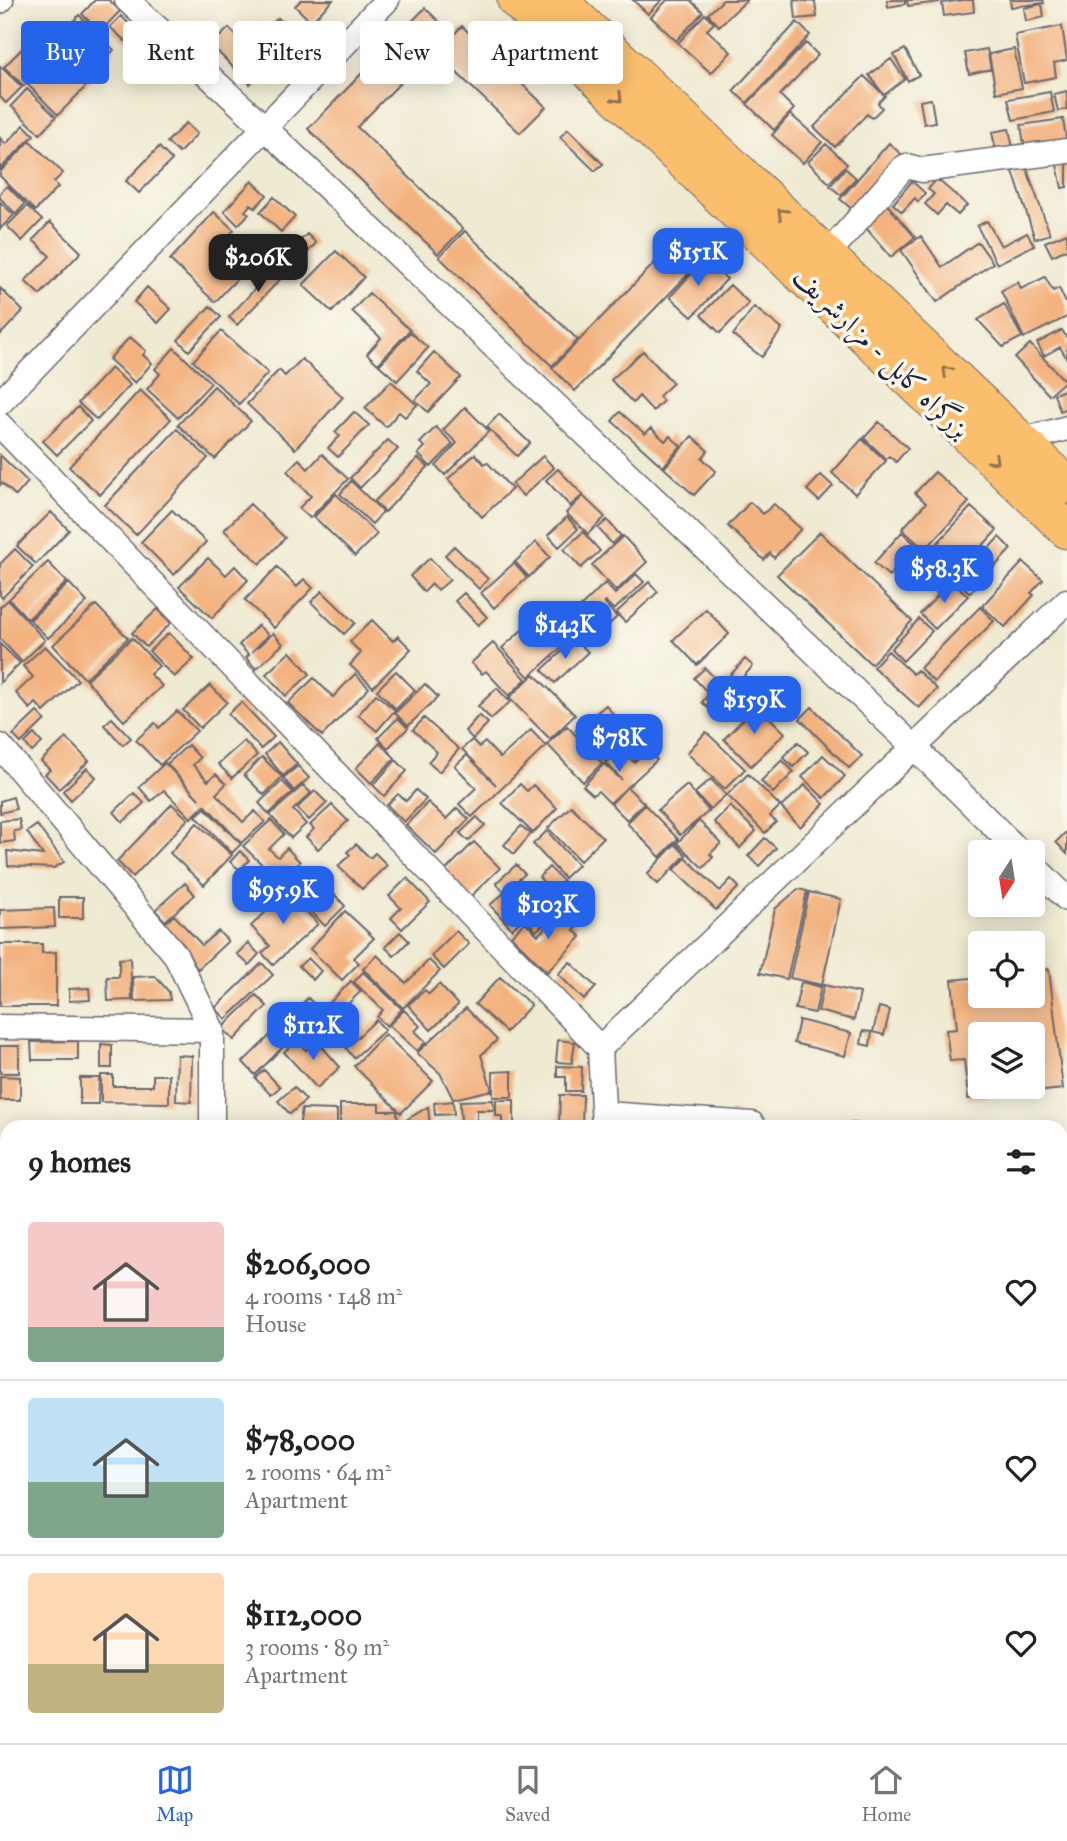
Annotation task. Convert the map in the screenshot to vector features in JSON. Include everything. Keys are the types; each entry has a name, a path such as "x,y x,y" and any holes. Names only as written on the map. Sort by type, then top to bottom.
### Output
{"highway":[{"name":"بزرگراه کابل - مزارشریف","path":"516,0 1067,530"},
{"name":"بزرگراه کابل - مزارشریف","path":"558,0 1067,485"}],"street":[{"path":"127,0 265,128 914,747 1008,840"},
{"path":"0,403 387,0"},
{"path":"826,256 903,167 922,170 1067,151"},
{"path":"0,425 600,1048 605,1120"},
{"path":"1020,441 1067,428"},
{"path":"600,1048 1067,601"},
{"path":"0,746 175,954 212,1030 212,1120"},
{"path":"1045,877 1067,899"},
{"path":"0,1027 212,1030"}],"building":[{"path":"95,0 109,0 120,11 109,23 89,21 82,14"},
{"path":"301,0 333,0 312,21 295,6"},
{"path":"633,0 662,0 648,14"},
{"path":"667,0 690,0 703,12 676,41 651,17"},
{"path":"723,0 747,0 719,26 708,14"},
{"path":"794,0 815,2 817,17 796,19"},
{"path":"887,0 905,0 905,4 888,7"},
{"path":"907,0 939,0 939,2 908,6"},
{"path":"973,0 974,12 944,16 942,3"},
{"path":"1010,0 1043,0 1044,3 1011,7"},
{"path":"1042,4 1044,17 1026,21 1024,8"},
{"path":"425,8 439,21 412,21"},
{"path":"705,14 714,23 707,30 731,52 711,73 678,43"},
{"path":"79,15 85,21 73,21"},
{"path":"121,16 126,21 123,21 123,39 110,27"},
{"path":"797,22 810,35 747,103 733,91"},
{"path":"462,26 468,32 468,83 454,70 454,34"},
{"path":"1062,26 1067,60 1054,63 1056,77 1024,83 1015,35"},
{"path":"229,28 233,32 233,67 219,53 219,37"},
{"path":"806,43 818,55 780,95 794,109 774,130 747,104"},
{"path":"905,49 919,75 908,81 894,55"},
{"path":"987,49 991,69 969,74 965,53"},
{"path":"1014,49 1022,88 996,93 989,54"},
{"path":"21,50 21,83 4,67"},
{"path":"891,59 905,79 884,95 869,75"},
{"path":"0,66 22,87 6,103 0,97"},
{"path":"360,75 360,84 399,84 357,127 463,229 438,254 308,129"},
{"path":"864,76 885,96 878,103 882,108 872,118 867,114 835,147 814,127"},
{"path":"29,84 88,84 58,115"},
{"path":"469,84 522,84 546,107 520,133"},
{"path":"27,89 56,117 40,134 11,106"},
{"path":"1067,91 1067,109 1058,111 1054,94"},
{"path":"1050,92 1054,112 1013,120 1008,99"},
{"path":"931,99 935,122 924,124 920,101"},
{"path":"790,114 822,142 803,163 772,135"},
{"path":"1063,119 1067,144 1025,151 1021,125"},
{"path":"186,123 197,134 179,153 167,142"},
{"path":"24,125 34,135 0,169 0,138 6,144"},
{"path":"568,129 603,164 595,171 560,137"},
{"path":"1009,129 1013,148 996,151 992,132"},
{"path":"30,141 63,173 54,182 58,187 35,211 0,176 0,172"},
{"path":"889,143 903,156 854,211 840,199"},
{"path":"826,144 847,164 829,183 808,162"},
{"path":"159,147 172,160 139,193 126,181"},
{"path":"1023,158 1050,234 1035,239 1010,162"},
{"path":"1067,158 1067,187 1062,188 1056,160"},
{"path":"845,168 856,178 841,195 830,186"},
{"path":"937,179 967,205 958,215 946,205 937,215 925,204 934,194 928,189"},
{"path":"252,181 267,195 255,208 251,204 245,211 249,214 238,225 224,211"},
{"path":"912,181 925,193 918,202 915,198 902,212 893,204"},
{"path":"7,186 25,204 16,214 0,198 0,193"},
{"path":"274,197 295,217 281,232 260,212"},
{"path":"0,202 14,215 0,229"},
{"path":"885,202 915,237 891,257 861,222"},
{"path":"27,206 42,220 22,241 7,226"},
{"path":"214,212 234,230 222,243 248,267 215,302 170,260"},
{"path":"987,221 1001,246 1027,233 1034,245 997,264 977,226"},
{"path":"50,222 81,252 40,295 25,281 50,256 33,240"},
{"path":"465,231 578,340 552,366 439,257"},
{"path":"1067,233 1067,249 1052,256 1045,242"},
{"path":"307,234 316,243 301,259 307,265 300,273 284,258"},
{"path":"682,235 705,257 575,391 552,368"},
{"path":"921,236 942,267 978,242 993,263 937,302 901,250"},
{"path":"336,251 364,277 332,312 303,285"},
{"path":"705,259 727,279 692,317 670,297"},
{"path":"278,264 287,272 237,325 229,317"},
{"path":"1045,277 1053,291 1059,288 1067,305 1067,317 1024,338 1001,291 1018,282 1021,289"},
{"path":"730,285 749,303 720,333 701,315"},
{"path":"147,287 171,309 158,323 134,302"},
{"path":"0,288 23,311 0,335"},
{"path":"369,293 410,330 378,364 367,354 381,338 352,311"},
{"path":"1004,304 1022,337 1003,347 978,320"},
{"path":"210,306 221,317 189,351 178,340"},
{"path":"754,307 782,329 762,357 733,335"},
{"path":"1062,330 1067,338 1067,359 1060,347 1044,356 1037,343"},
{"path":"221,331 268,373 239,404 193,361"},
{"path":"410,332 428,348 397,381 379,365"},
{"path":"130,337 146,351 143,355 152,363 135,383 109,359"},
{"path":"1030,344 1065,381 1049,395 1015,358"},
{"path":"174,348 211,383 178,418 147,389 160,374 155,369"},
{"path":"643,351 673,383 659,396 663,401 653,411 639,396 633,403 611,380"},
{"path":"434,352 461,377 428,412 415,400 431,384 417,371"},
{"path":"302,359 343,397 295,449 247,404 279,370 285,376"},
{"path":"111,368 130,385 97,420 78,403"},
{"path":"391,381 417,405 405,417 399,412 386,427 365,408"},
{"path":"214,386 251,421 215,459 178,425"},
{"path":"1067,389 1067,408 1060,411 1054,394"},
{"path":"140,390 171,419 100,495 69,467"},
{"path":"78,407 91,421 57,455 43,441"},
{"path":"465,407 489,431 445,475 436,466 457,443 443,430"},
{"path":"354,412 369,425 338,457 328,448 340,436 335,432"},
{"path":"620,412 645,434 651,428 665,441 670,436 681,446 663,467 612,421"},
{"path":"499,414 530,443 517,456 487,427"},
{"path":"879,422 908,448 896,462 889,456 886,459 864,438"},
{"path":"436,427 453,444 431,467 418,454 425,447 420,443"},
{"path":"177,429 208,458 136,535 105,505"},
{"path":"692,436 708,451 702,458 716,471 694,495 664,468"},
{"path":"862,439 886,461 855,494 832,473"},
{"path":"388,440 398,449 360,488 350,478"},
{"path":"322,454 348,479 310,518 299,508 311,496 287,471 299,459 308,469"},
{"path":"475,454 484,464 487,462 512,489 482,517 448,479"},
{"path":"0,455 28,482 16,496 2,483 0,485"},
{"path":"543,456 554,468 523,496 512,484"},
{"path":"418,458 428,467 385,512 374,502"},
{"path":"558,469 583,495 570,506 546,480"},
{"path":"935,472 969,502 925,550 902,529 926,503 915,493"},
{"path":"821,475 833,486 819,501 807,490"},
{"path":"351,481 383,512 372,524 340,494"},
{"path":"336,494 377,534 355,556 314,517"},
{"path":"583,496 605,517 588,534 566,513"},
{"path":"750,502 763,514 774,504 801,529 774,558 770,553 764,560 728,526"},
{"path":"250,504 285,538 260,564 224,530"},
{"path":"971,507 997,530 955,576 929,552"},
{"path":"172,510 206,542 174,575 141,542"},
{"path":"51,512 69,530 36,564 17,546"},
{"path":"567,517 578,529 559,547 548,535"},
{"path":"607,520 621,536 612,544 598,528"},
{"path":"583,532 600,551 581,568 564,549"},
{"path":"820,532 912,621 871,664 777,575"},
{"path":"902,532 917,546 889,576 874,563"},
{"path":"623,536 647,562 616,591 592,565"},
{"path":"999,537 1011,549 970,593 958,582"},
{"path":"536,542 550,557 529,577 515,562"},
{"path":"454,546 488,579 479,589 445,555"},
{"path":"15,549 33,567 2,598 0,564"},
{"path":"208,558 226,575 235,566 248,580 212,618 179,587"},
{"path":"430,558 450,580 438,590 432,584 424,592 410,576"},
{"path":"48,562 67,582 28,619 9,599"},
{"path":"1023,562 1043,580 1031,593 1034,595 1005,627 982,606"},
{"path":"514,563 527,578 494,608 481,593"},
{"path":"277,567 297,587 304,579 313,588 274,628 245,600"},
{"path":"636,574 644,582 614,610 604,603 617,617 588,644 577,633 566,644 554,631 565,622 575,632 566,621 605,583 615,594"},
{"path":"952,581 968,596 935,629 920,614"},
{"path":"649,582 658,592 625,622 616,613"},
{"path":"69,583 87,602 48,638 30,620"},
{"path":"322,591 355,623 344,634 311,602"},
{"path":"464,593 487,617 478,625 455,601"},
{"path":"8,600 45,640 22,662 0,639 0,607"},
{"path":"96,605 128,638 85,679 53,645"},
{"path":"980,607 994,621 934,682 920,668"},
{"path":"158,609 171,623 146,647 132,633"},
{"path":"706,609 729,634 697,665 673,640"},
{"path":"919,619 932,631 903,661 891,649"},
{"path":"372,620 393,641 398,636 411,649 373,687 350,665 361,653 350,642"},
{"path":"258,625 268,635 252,652 273,633 283,644 256,669 246,658 249,655 239,645"},
{"path":"523,629 536,644 549,631 563,646 529,677 502,648"},
{"path":"169,633 194,659 174,677 149,651"},
{"path":"132,638 159,666 150,674 162,686 124,721 86,680"},
{"path":"575,639 588,652 555,683 542,670"},
{"path":"493,643 526,679 509,696 486,671 482,674 471,663"},
{"path":"0,644 20,663 0,683"},
{"path":"45,646 78,680 44,712 36,703 30,709 16,693 33,677 23,666"},
{"path":"888,651 913,674 917,670 937,689 919,708 873,667"},
{"path":"290,652 310,674 286,696 266,674"},
{"path":"745,659 753,666 732,689 724,682"},
{"path":"705,668 728,692 710,710 702,702 709,694 694,678"},
{"path":"396,671 415,690 396,709 377,690"},
{"path":"355,674 369,688 322,736 288,703 314,678 333,697"},
{"path":"534,674 575,715 550,739 509,698"},
{"path":"425,684 438,697 408,726 395,713"},
{"path":"210,685 227,702 200,728 183,710"},
{"path":"497,688 510,702 491,719 478,706"},
{"path":"376,694 395,710 377,731 358,715"},
{"path":"241,702 274,737 261,749 228,714"},
{"path":"606,705 616,718 587,742 576,730"},
{"path":"757,705 785,733 751,766 724,739"},
{"path":"812,707 862,756 849,768 800,719"},
{"path":"177,711 197,731 160,765 136,740 155,723 159,728"},
{"path":"37,712 45,720 21,743 13,735"},
{"path":"479,715 488,723 473,739 465,731"},
{"path":"112,718 131,738 123,745 104,725"},
{"path":"398,718 408,728 388,748 378,738"},
{"path":"424,718 459,749 439,772 428,762 437,752 413,730"},
{"path":"567,726 602,763 583,782 547,744"},
{"path":"531,730 546,746 472,817 459,804 476,788 455,766 467,755 496,785 462,749 472,740 479,747 485,742 500,758"},
{"path":"706,732 745,769 725,789 687,753"},
{"path":"599,733 616,751 605,761 588,744"},
{"path":"34,734 42,743 32,752 25,743"},
{"path":"66,738 89,761 59,789 45,774 50,770 41,761"},
{"path":"244,741 257,755 232,778 218,764"},
{"path":"278,742 297,764 283,776 265,754"},
{"path":"798,742 808,752 793,767 783,757"},
{"path":"380,743 395,758 371,783 356,768"},
{"path":"188,745 200,758 193,765 208,781 216,774 226,784 216,794 243,822 255,811 265,822 241,843 205,805 191,818 164,790 151,801 139,787 165,763 199,799 167,764"},
{"path":"620,748 634,762 647,750 657,760 610,803 598,791 593,795 583,786 604,764 622,780 606,763"},
{"path":"823,755 845,776 824,798 802,777"},
{"path":"262,757 282,777 264,795 244,775"},
{"path":"396,760 407,771 384,796 373,785"},
{"path":"782,760 794,772 773,793 761,781"},
{"path":"298,766 309,778 294,791 283,778"},
{"path":"87,768 96,777 71,800 63,791"},
{"path":"748,774 780,806 770,816 776,822 765,833 727,795"},
{"path":"711,779 726,795 710,809 695,793"},
{"path":"282,781 293,792 269,814 259,803"},
{"path":"520,784 527,791 533,785 557,808 533,833 502,803"},
{"path":"303,785 311,793 293,810 306,824 291,838 270,815"},
{"path":"687,785 709,811 680,835 658,810"},
{"path":"805,785 824,804 800,827 781,807"},
{"path":"627,787 644,803 627,820 611,804"},
{"path":"416,790 426,799 404,822 387,805 398,794 406,801"},
{"path":"315,791 327,803 309,820 297,808"},
{"path":"134,793 144,803 123,822 114,812"},
{"path":"13,797 16,809 0,813 0,801"},
{"path":"428,802 446,819 457,808 469,819 436,854 406,825"},
{"path":"172,804 188,819 133,877 117,861"},
{"path":"332,805 348,821 318,849 306,837 314,829 310,825"},
{"path":"645,805 678,839 660,857 627,823"},
{"path":"571,806 603,838 580,861 548,828"},
{"path":"730,806 756,831 740,848 714,822"},
{"path":"205,808 241,844 232,853 196,816"},
{"path":"477,817 485,825 468,841 460,833"},
{"path":"19,819 21,830 14,831 15,841 0,843 0,821"},
{"path":"271,820 284,834 269,849 278,857 287,848 300,862 279,881 243,846"},
{"path":"699,821 721,843 710,854 713,857 703,868 677,843"},
{"path":"197,823 232,855 204,885 170,853"},
{"path":"37,825 64,862 54,868 8,866 7,851 43,855 27,832"},
{"path":"521,826 531,834 514,854 504,845"},
{"path":"547,831 578,865 564,878 533,844"},
{"path":"1067,831 1067,854 1056,842"},
{"path":"765,838 776,848 759,866 748,856"},
{"path":"474,842 500,868 469,898 444,872"},
{"path":"356,844 370,858 375,853 387,865 362,889 338,866 350,855 347,852"},
{"path":"675,844 686,855 658,884 647,874"},
{"path":"240,851 249,860 240,870 230,862"},
{"path":"686,858 720,891 731,879 739,887 716,910 674,870"},
{"path":"516,865 525,874 504,892 496,883"},
{"path":"549,867 563,881 544,900 535,891 544,883 539,877"},
{"path":"407,878 430,902 402,929 391,918 401,908 389,896"},
{"path":"185,883 195,895 165,921 155,910"},
{"path":"285,888 318,924 273,965 262,953 270,946 251,926 270,908 267,905"},
{"path":"312,888 327,903 335,895 345,906 325,926 300,900"},
{"path":"798,889 807,891 787,979 760,973 775,909"},
{"path":"809,892 841,899 822,985 790,978"},
{"path":"504,893 514,905 528,893 553,916 536,931 525,917 512,929 490,905"},
{"path":"59,897 83,897 83,918 59,918"},
{"path":"54,908 55,927 0,929 0,910"},
{"path":"345,911 374,938 354,958 359,963 342,980 310,949"},
{"path":"562,912 578,927 574,930 581,937 547,972 511,936 525,922 538,935"},
{"path":"174,915 202,945 218,931 228,941 198,969 160,928"},
{"path":"456,931 469,944 444,969 431,956"},
{"path":"400,932 409,941 394,956 385,947"},
{"path":"248,943 259,954 249,965 237,954"},
{"path":"0,944 42,944 42,953 56,952 56,1006 0,1006"},
{"path":"377,955 406,983 429,960 440,971 403,1008 363,969"},
{"path":"130,958 132,1000 108,1001 107,977 119,977 119,959"},
{"path":"308,958 321,971 313,980 299,966"},
{"path":"570,962 596,987 584,1000 558,974"},
{"path":"262,963 273,975 226,1019 215,1008"},
{"path":"1045,969 1049,969 1063,1089 1045,1091 1045,1022 968,1022 968,1099 964,1060 950,1061 946,1030 957,1029 952,980 968,978 968,1008 1045,1008"},
{"path":"363,972 402,1009 387,1026 377,1017 383,1010 354,982"},
{"path":"155,976 169,992 170,1000 134,1001 133,977"},
{"path":"500,977 531,1005 506,1032 475,1004"},
{"path":"351,981 361,991 313,1039 304,1029"},
{"path":"801,982 821,987 815,1013 795,1009"},
{"path":"439,984 458,1005 431,1030 408,1005 425,990 429,994"},
{"path":"824,985 860,993 854,1020 818,1011"},
{"path":"89,988 90,1000 69,1001 69,989"},
{"path":"256,995 267,1006 234,1040 222,1028"},
{"path":"308,998 320,1010 255,1075 243,1062"},
{"path":"879,1007 890,1010 884,1035 873,1032"},
{"path":"466,1008 497,1040 481,1055 492,1090 453,1099 440,1073 417,1053"},
{"path":"404,1010 420,1026 415,1031 426,1042 417,1051 389,1025"},
{"path":"376,1020 385,1030 354,1058 346,1048"},
{"path":"799,1020 851,1033 845,1056 794,1043"},
{"path":"863,1031 872,1032 870,1046 861,1044"},
{"path":"385,1034 433,1081 401,1113 354,1066"},
{"path":"298,1040 306,1050 317,1041 340,1067 317,1088 284,1052"},
{"path":"558,1040 575,1042 572,1063 556,1062"},
{"path":"78,1041 78,1060 32,1060 31,1042"},
{"path":"101,1044 112,1045 112,1068 101,1068"},
{"path":"0,1046 19,1046 19,1073 0,1073"},
{"path":"177,1055 192,1056 191,1102 176,1101"},
{"path":"557,1066 582,1067 581,1091 566,1091 566,1077 557,1077"},
{"path":"264,1070 280,1087 271,1095 255,1078"},
{"path":"512,1071 512,1097 493,1097 493,1072"},
{"path":"101,1075 113,1075 113,1086 153,1086 153,1075 169,1075 169,1103 101,1102"},
{"path":"0,1076 20,1077 20,1100 0,1100"},
{"path":"80,1078 99,1078 98,1104 80,1104"},
{"path":"294,1087 306,1100 290,1114 278,1101"},
{"path":"560,1095 583,1095 582,1120 559,1120"},
{"path":"493,1100 494,1110 477,1110 477,1120 461,1120 460,1101"},
{"path":"496,1100 514,1100 514,1120 502,1120 502,1116 496,1116"},
{"path":"453,1101 454,1114 435,1115 434,1103"},
{"path":"340,1104 379,1104 379,1111 397,1111 398,1120 340,1120"},
{"path":"428,1107 429,1120 406,1120"},
{"path":"302,1109 337,1110 337,1120 300,1120"}]}
